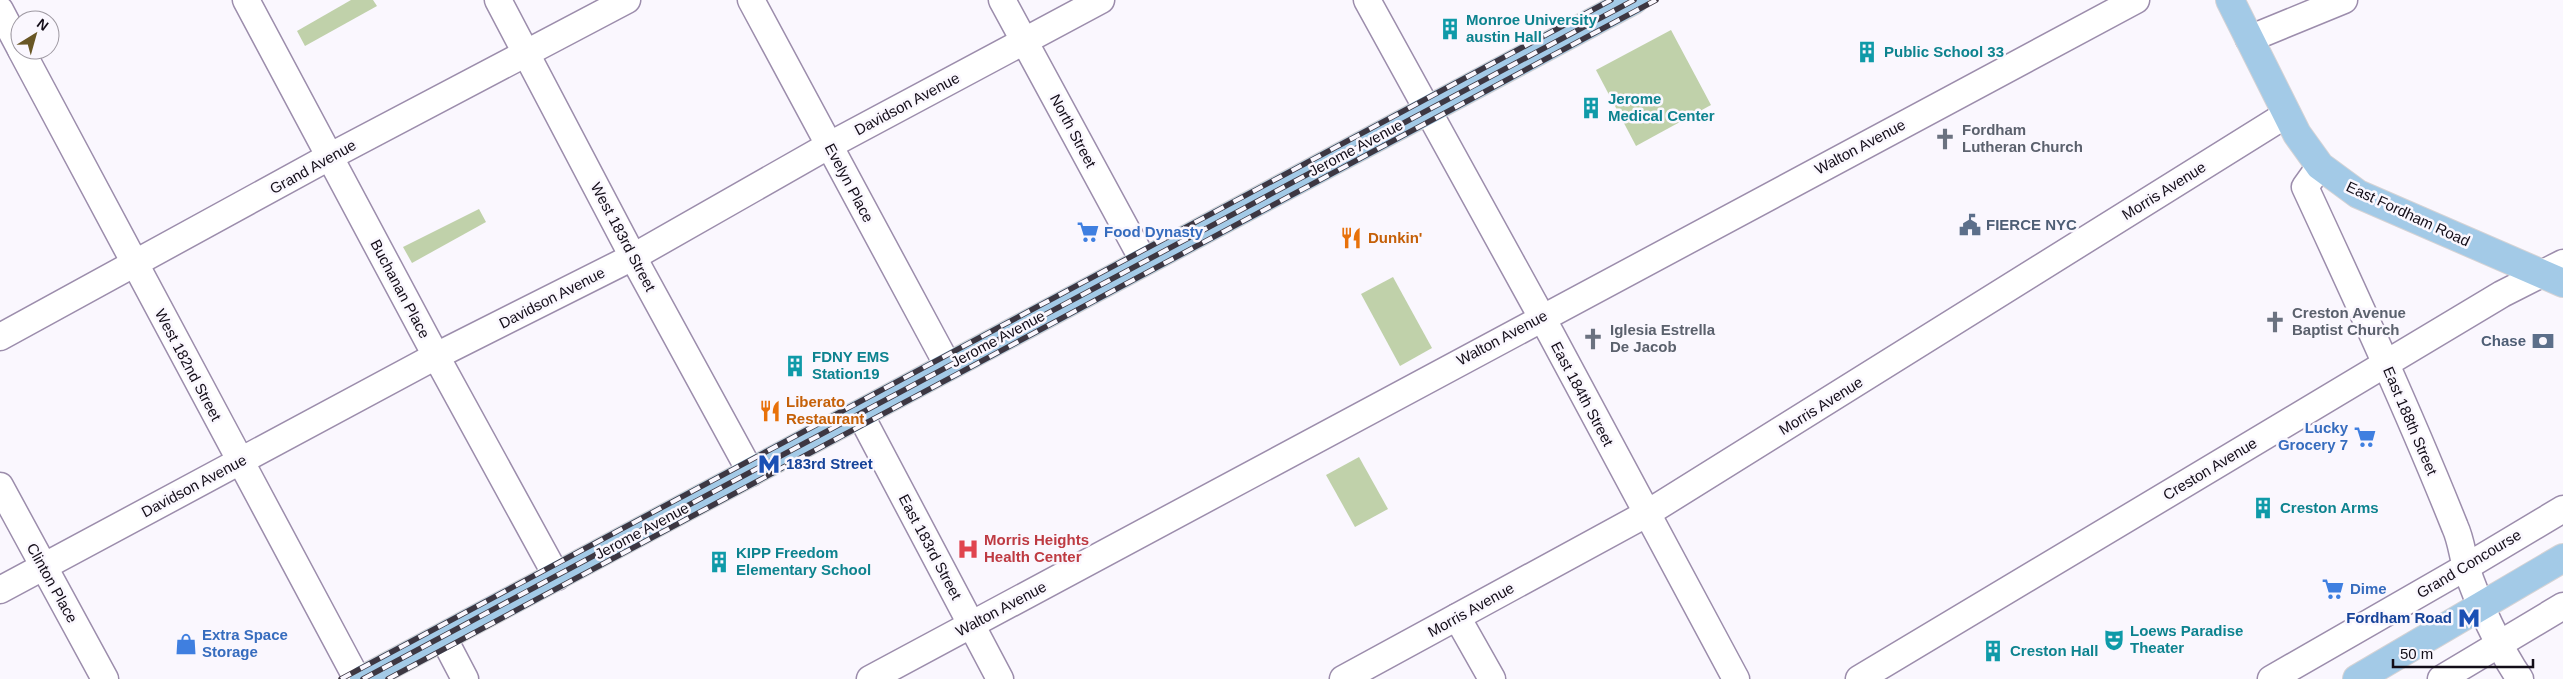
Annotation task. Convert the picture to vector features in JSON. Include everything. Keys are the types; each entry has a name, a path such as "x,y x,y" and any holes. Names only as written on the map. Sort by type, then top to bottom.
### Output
{"main road":[{"name":"Jerome Avenue","path":"364,679 1634,0"},
{"name":"East Fordham Road","path":"2230,0 2297,134 2320,166 2358,194 2556,273"},
{"path":"2357,679 2563,558"}],"street":[{"name":"Buchanan Place","path":"246,0 436,356 557,576"},
{"name":"West 183rd Street","path":"498,0 632,258 751,473"},
{"name":"Grand Avenue","path":"0,337 329,157 627,0"},
{"name":"Evelyn Place","path":"751,0 948,366"},
{"name":"North Street","path":"1002,0 1144,262"},
{"name":"Davidson Avenue","path":"0,590 436,356 632,258 828,146 1101,0"},
{"name":"East 184th Street","path":"1367,0 1541,317 1736,679"},
{"name":"Walton Avenue","path":"870,679 1541,317 2136,0"},
{"path":"2249,39 2344,0"},
{"name":"West 182nd Street","path":"0,10 10,30"},
{"name":"West 182nd Street","path":"26,60 357,679"},
{"name":"Morris Avenue","path":"1343,679 1646,514 2287,114"},
{"name":"East 188th Street","path":"2320,166 2305,188 2386,364 2456,528 2466,567 2483,606 2500,644 2520,679"},
{"name":"Creston Avenue","path":"1859,679 2502,294 2556,273"},
{"name":"East 183rd Street","path":"860,414 1000,679"},
{"name":"Clinton Place","path":"0,486 105,679"},
{"name":"Grand Concourse","path":"2271,679 2466,567 2563,508"},
{"path":"2441,679 2563,606"},
{"path":"1457,617 1492,679"},
{"path":"443,638 465,679"}],"green space":[{"path":"351,0 373,0 377,6 305,46 297,31"},
{"path":"1671,30 1711,105 1636,146 1596,70"},
{"path":"479,209 486,222 412,263 403,247"},
{"path":"1393,277 1432,348 1400,366 1361,294"},
{"path":"1359,457 1388,509 1355,527 1326,475"}],"railway":[{"path":"341,679 1611,0"},
{"path":"363,679 1634,0"},
{"path":"388,679 1656,0"}],"place":[{"name":"Monroe University austin Hall","path":"1450,29"},
{"name":"Public School 33","path":"1867,52"},
{"name":"Jerome Medical Center","path":"1591,108"},
{"name":"Fordham Lutheran Church","path":"1945,139"},
{"name":"FIERCE NYC","path":"1970,225"},
{"name":"Food Dynasty","path":"1088,232"},
{"name":"Dunkin'","path":"1351,238"},
{"name":"Creston Avenue Baptist Church","path":"2275,322"},
{"name":"Iglesia Estrella De Jacob","path":"1593,339"},
{"name":"Chase","path":"2543,341"},
{"name":"FDNY EMS Station19","path":"795,366"},
{"name":"Liberato Restaurant","path":"770,411"},
{"name":"Lucky Grocery 7","path":"2365,437"},
{"name":"183rd Street","path":"769,464"},
{"name":"Creston Arms","path":"2263,508"},
{"name":"Morris Heights Health Center","path":"968,549"},
{"name":"KIPP Freedom Elementary School","path":"719,562"},
{"name":"Dime","path":"2333,589"},
{"name":"Fordham Road","path":"2469,618"},
{"name":"Loews Paradise Theater","path":"2114,640"},
{"name":"Extra Space Storage","path":"186,644"},
{"name":"Creston Hall","path":"1993,651"}]}
